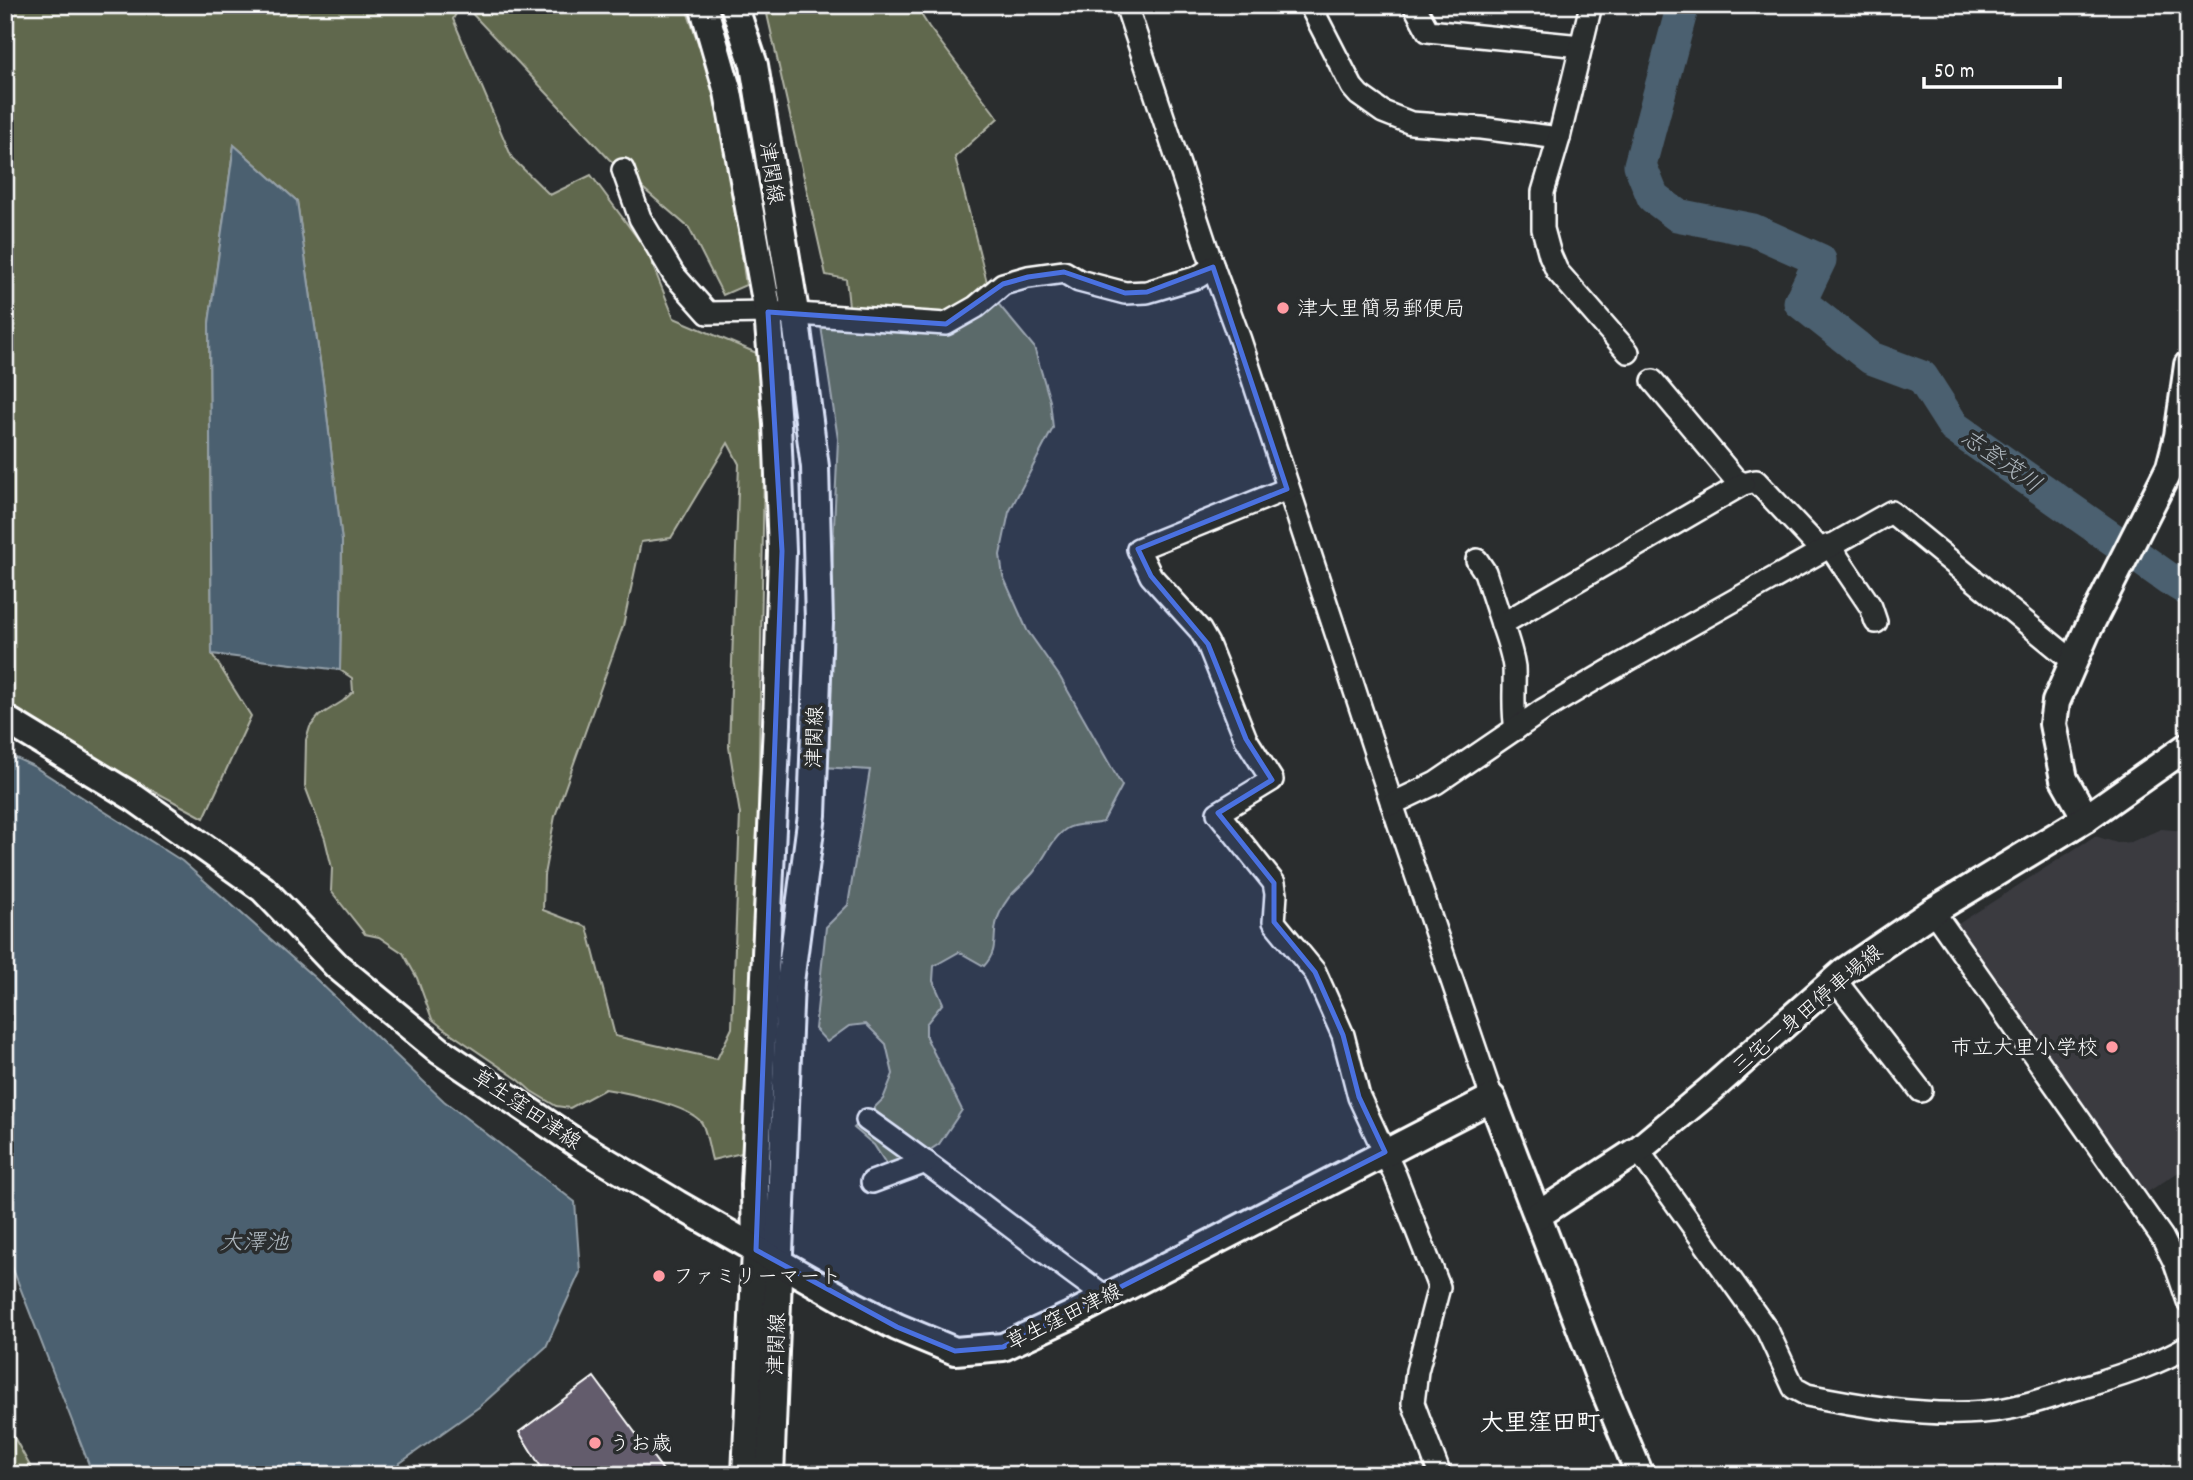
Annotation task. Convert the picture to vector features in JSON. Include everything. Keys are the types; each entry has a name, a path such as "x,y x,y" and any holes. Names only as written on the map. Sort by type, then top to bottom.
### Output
{"main road":[{"name":"津関線","path":"702,5 728,92 768,312 777,424 782,551 777,724 755,1185 756,1250 746,1475"},
{"name":"津関線","path":"734,5 754,65 795,314 815,467 818,622 812,815 790,982 770,1475"},
{"path":"2086,818 2064,779 2053,724 2056,702 2136,532 2170,467 2180,425 2188,365"},
{"name":"草生窪田津線","path":"5,719 133,797 262,889 337,966 440,1051 584,1147 779,1263 897,1327 956,1351 1003,1347 1070,1316 1492,1098"},
{"name":"三宅一身田停車場線","path":"1538,1215 1638,1150 1835,980 1933,911 2086,818 2188,746"},
{"path":"1492,1098 1602,1384 1640,1475"}],"street":[{"path":"1126,5 1492,1098"},
{"path":"1310,5 1352,87 1383,112 1411,123 1559,138"},
{"path":"1414,5 1428,31 1581,46"},
{"path":"1591,5 1543,192 1543,229 1550,255 1558,271 1628,352"},
{"path":"623,170 640,218 674,275 708,313 768,312 946,324 976,307 1003,284 1028,277 1064,272 1079,281 1125,293 1147,292 1198,276 1213,267"},
{"path":"1653,381 1735,479 1743,484"},
{"path":"1502,624 1743,484 1756,481 1825,548 1871,607 1876,622"},
{"path":"1287,489 1138,549 1151,576 1200,630 1209,644 1246,739 1272,780 1218,813 1274,883 1274,922 1315,971 1343,1035 1359,1097 1385,1152 1439,1287 1413,1402 1440,1475"},
{"path":"1392,804 1436,783 1609,671 1891,512 2074,662"},
{"path":"1477,560 1485,572 1510,648 1514,667 1513,709 1516,729"},
{"path":"1933,911 2162,1237 2188,1301"},
{"path":"1835,980 1921,1091"},
{"path":"867,1120 926,1161 1028,1241 1106,1297"},
{"path":"1638,1150 1767,1330 1794,1388 1807,1395 1911,1411 1983,1412 2006,1409 2130,1372 2188,1347"},
{"path":"872,1182 926,1161"}],"highlighted area":[{"path":"1213,267 1287,489 1138,549 1151,576 1208,644 1246,739 1272,780 1218,813 1274,883 1274,922 1315,972 1343,1035 1359,1097 1385,1152 1003,1347 955,1351 897,1327 756,1250 782,551 768,312 946,324 1003,284 1028,277 1064,272 1125,293 1147,292"}],"shaded area":[{"name":"市立大里小学校","path":"2161,829 2188,831 2188,1166 2146,1193 2138,1182 2130,1183 1952,928 2095,836 2117,843 2131,842"}],"green space":[{"path":"5,5 461,5 453,19 512,158 550,195 591,175 647,251 674,318 766,357 758,814 742,1153 712,1160 701,1122 684,1111 656,1101 605,1089 570,1108 556,1106 531,1091 432,1019 417,978 403,953 379,937 365,934 331,891 332,868 325,839 305,786 306,740 310,727 319,716 353,692 352,678 340,670 342,542 323,382 297,201 234,145 209,323 212,654 251,716 204,818 41,730 5,703","holes":["728,443 739,464 729,747 740,814 732,1028 717,1059 615,1036 587,927 543,910 544,875 555,816 623,626 641,542 671,538"]},
{"path":"464,5 685,5 721,110 746,285 723,295 689,228 609,159"},
{"path":"765,5 915,5 998,118 955,157 990,294 1034,347 1050,401 1053,428 1009,512 1000,555 1003,576 1027,630 1060,677 1122,786 1103,822 1066,829 1052,843 1033,873 1010,896 996,922 994,947 984,966 959,952 934,966 933,981 943,1003 926,1024 926,1037 962,1110 939,1144 904,1167 890,1170 874,1145 854,1128 883,1099 893,1074 886,1044 866,1024 849,1026 827,1042 815,1029 826,927 848,905 870,770 823,767 838,439 821,326 849,306 846,279 826,275"},
{"path":"5,1421 35,1475 5,1475"}],"water":[{"path":"234,145 297,201 342,542 340,670 212,654 209,323"},
{"name":"大澤池","path":"5,753 33,766 182,861 315,978 444,1101 575,1202 580,1272 546,1347 479,1407 383,1475 93,1475 5,1254"}],"building":[{"path":"594,1377 665,1473 663,1475 546,1475 519,1432"}],"waterway":[{"name":"志登茂川","path":"1683,5 1640,165 1653,197 1677,215 1753,230 1820,260 1800,302 1871,358 1922,377 1954,427 2188,590"}],"place":[{"name":"津大里簡易郵便局","path":"1283,308"},
{"name":"市立大里小学校","path":"2112,1047"},
{"name":"ファミリーマート","path":"659,1276"},
{"name":"うお歳","path":"595,1443"}],"district":[{"name":"大里窪田町","path":"1540,1422"}]}
